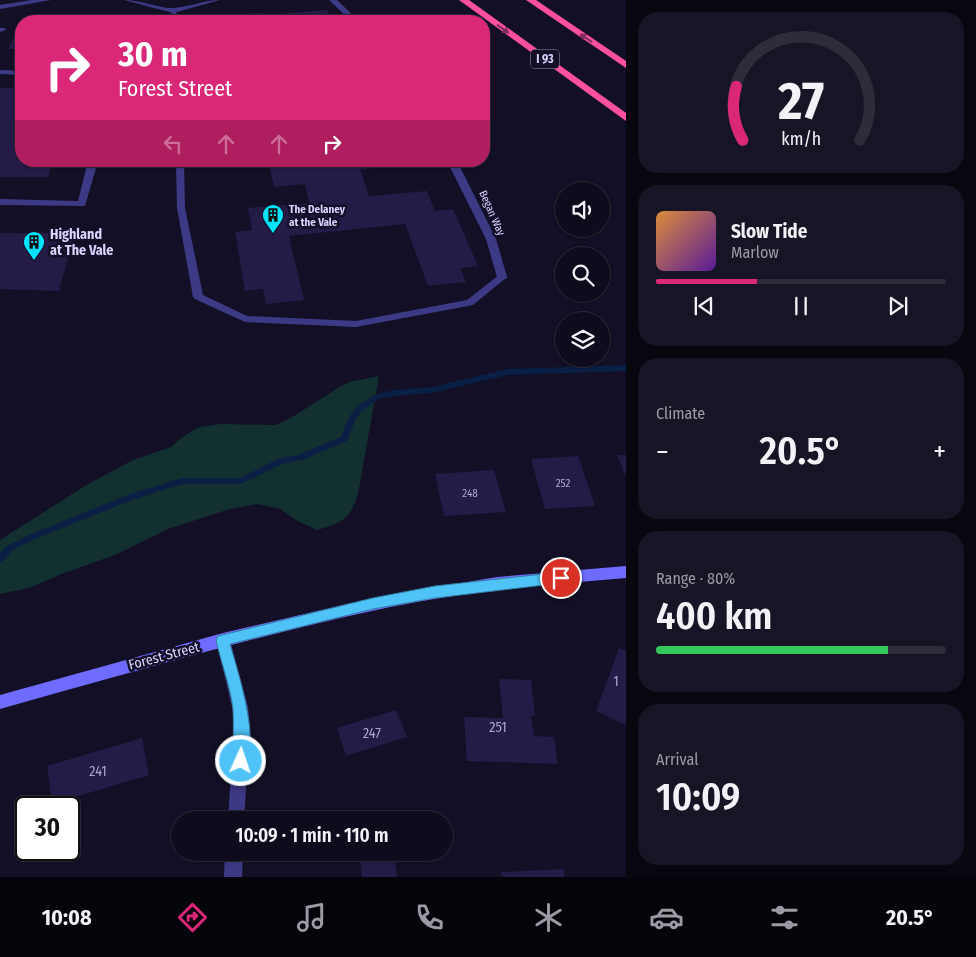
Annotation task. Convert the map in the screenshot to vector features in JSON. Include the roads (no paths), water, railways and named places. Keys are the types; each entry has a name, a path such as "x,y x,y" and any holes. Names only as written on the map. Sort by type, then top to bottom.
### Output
{"highway":[{"name":"I 93","path":"463,0 484,15"},
{"path":"530,0 626,65"},
{"name":"I 93","path":"490,20 626,118"}],"main road":[{"name":"Forest Street","path":"0,702 223,640 373,604 497,583 626,572"}],"street":[{"path":"0,8 46,0"},
{"path":"128,0 172,11 216,0"},
{"path":"333,0 349,15"},
{"path":"0,72 15,73"},
{"path":"0,202 82,204 91,167"},
{"name":"Began Way","path":"455,167 491,239 502,277"},
{"path":"223,640 240,707 242,726 237,811"},
{"path":"233,877 234,861"}],"lane":[{"path":"172,11 174,15"},
{"path":"180,167 181,208 198,298 245,319 356,324 470,303 502,277"}],"waterway":[{"path":"0,558 10,548 32,537 130,497 182,481 241,481 281,461 299,458 344,439 353,417 360,408 377,397 394,393 432,390 508,372 626,368"}],"place":[{"name":"The Delaney at the Vale","path":"273,234"},
{"name":"Highland at The Vale","path":"34,261"}]}
